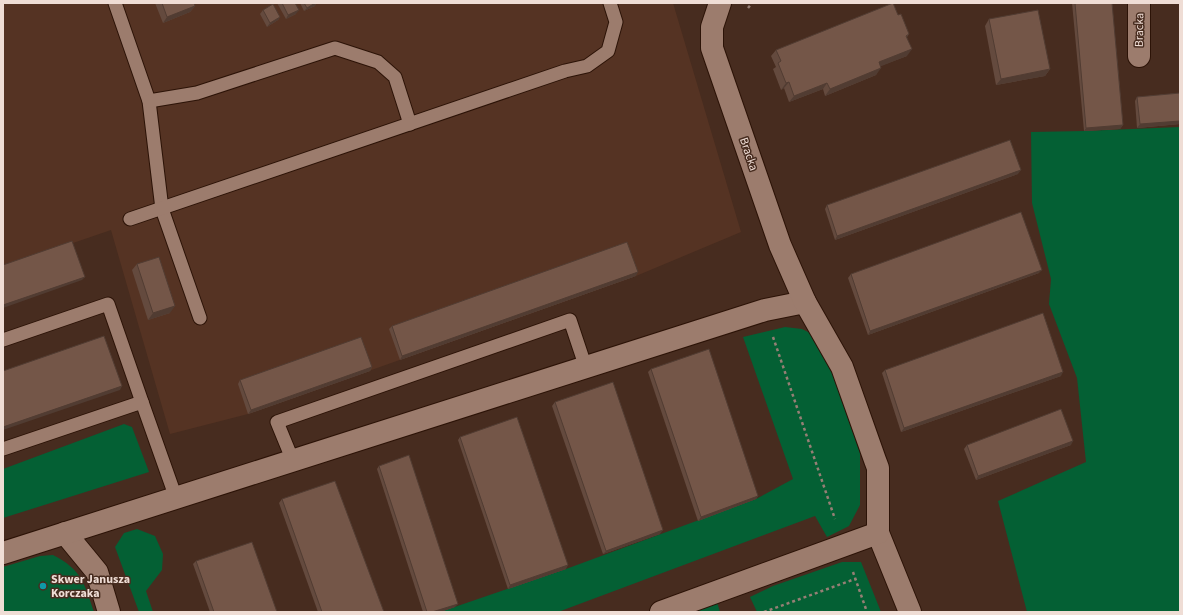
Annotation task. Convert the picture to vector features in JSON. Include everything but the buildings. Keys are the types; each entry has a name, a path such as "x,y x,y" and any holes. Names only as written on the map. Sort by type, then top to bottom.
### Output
{"street":[{"name":"Bracka","path":"720,3 712,27 712,48 780,245 805,302 842,367 878,468 878,533"},
{"name":"Bracka","path":"1139,3 1139,56"},
{"path":"3,553 764,310 805,302"},
{"path":"65,533 97,572 109,612"},
{"path":"661,612 878,533 910,612"}],"lane":[{"path":"115,3 149,101 162,209 200,318"},
{"path":"130,219 565,71 587,66 608,51 616,22 610,3"},
{"path":"149,101 197,93 335,48 378,62 395,77 410,124"},
{"path":"3,340 108,304 176,498"},
{"path":"293,461 277,422 570,320 586,368"},
{"path":"3,449 142,402"}],"path":[{"path":"764,310 867,612"},
{"path":"764,612 855,579"}],"shaded area":[{"path":"3,3 673,3 741,232 636,276 248,414 170,434 111,230 3,267"}],"green space":[{"path":"1180,127 1180,612 1027,612 998,501 1086,462 1077,378 1049,304 1051,279 1032,203 1031,132"},
{"path":"785,327 802,329 820,338 860,453 860,505 849,526 827,537 815,516 558,612 440,612 566,569 756,499 793,479 743,337"},
{"path":"124,424 132,427 149,472 3,518 3,469"},
{"path":"137,529 155,536 163,554 162,570 146,591 153,612 139,612 115,547 124,533"},
{"name":"Skwer Janusza Korczaka","path":"53,555 70,566 81,578 94,612 3,612 3,567 40,556"},
{"path":"842,562 861,562 881,612 757,612 750,597 773,586"},
{"path":"717,602 720,612 693,612"}],"place":[{"name":"Skwer Janusza Korczaka","path":"43,586"}]}
